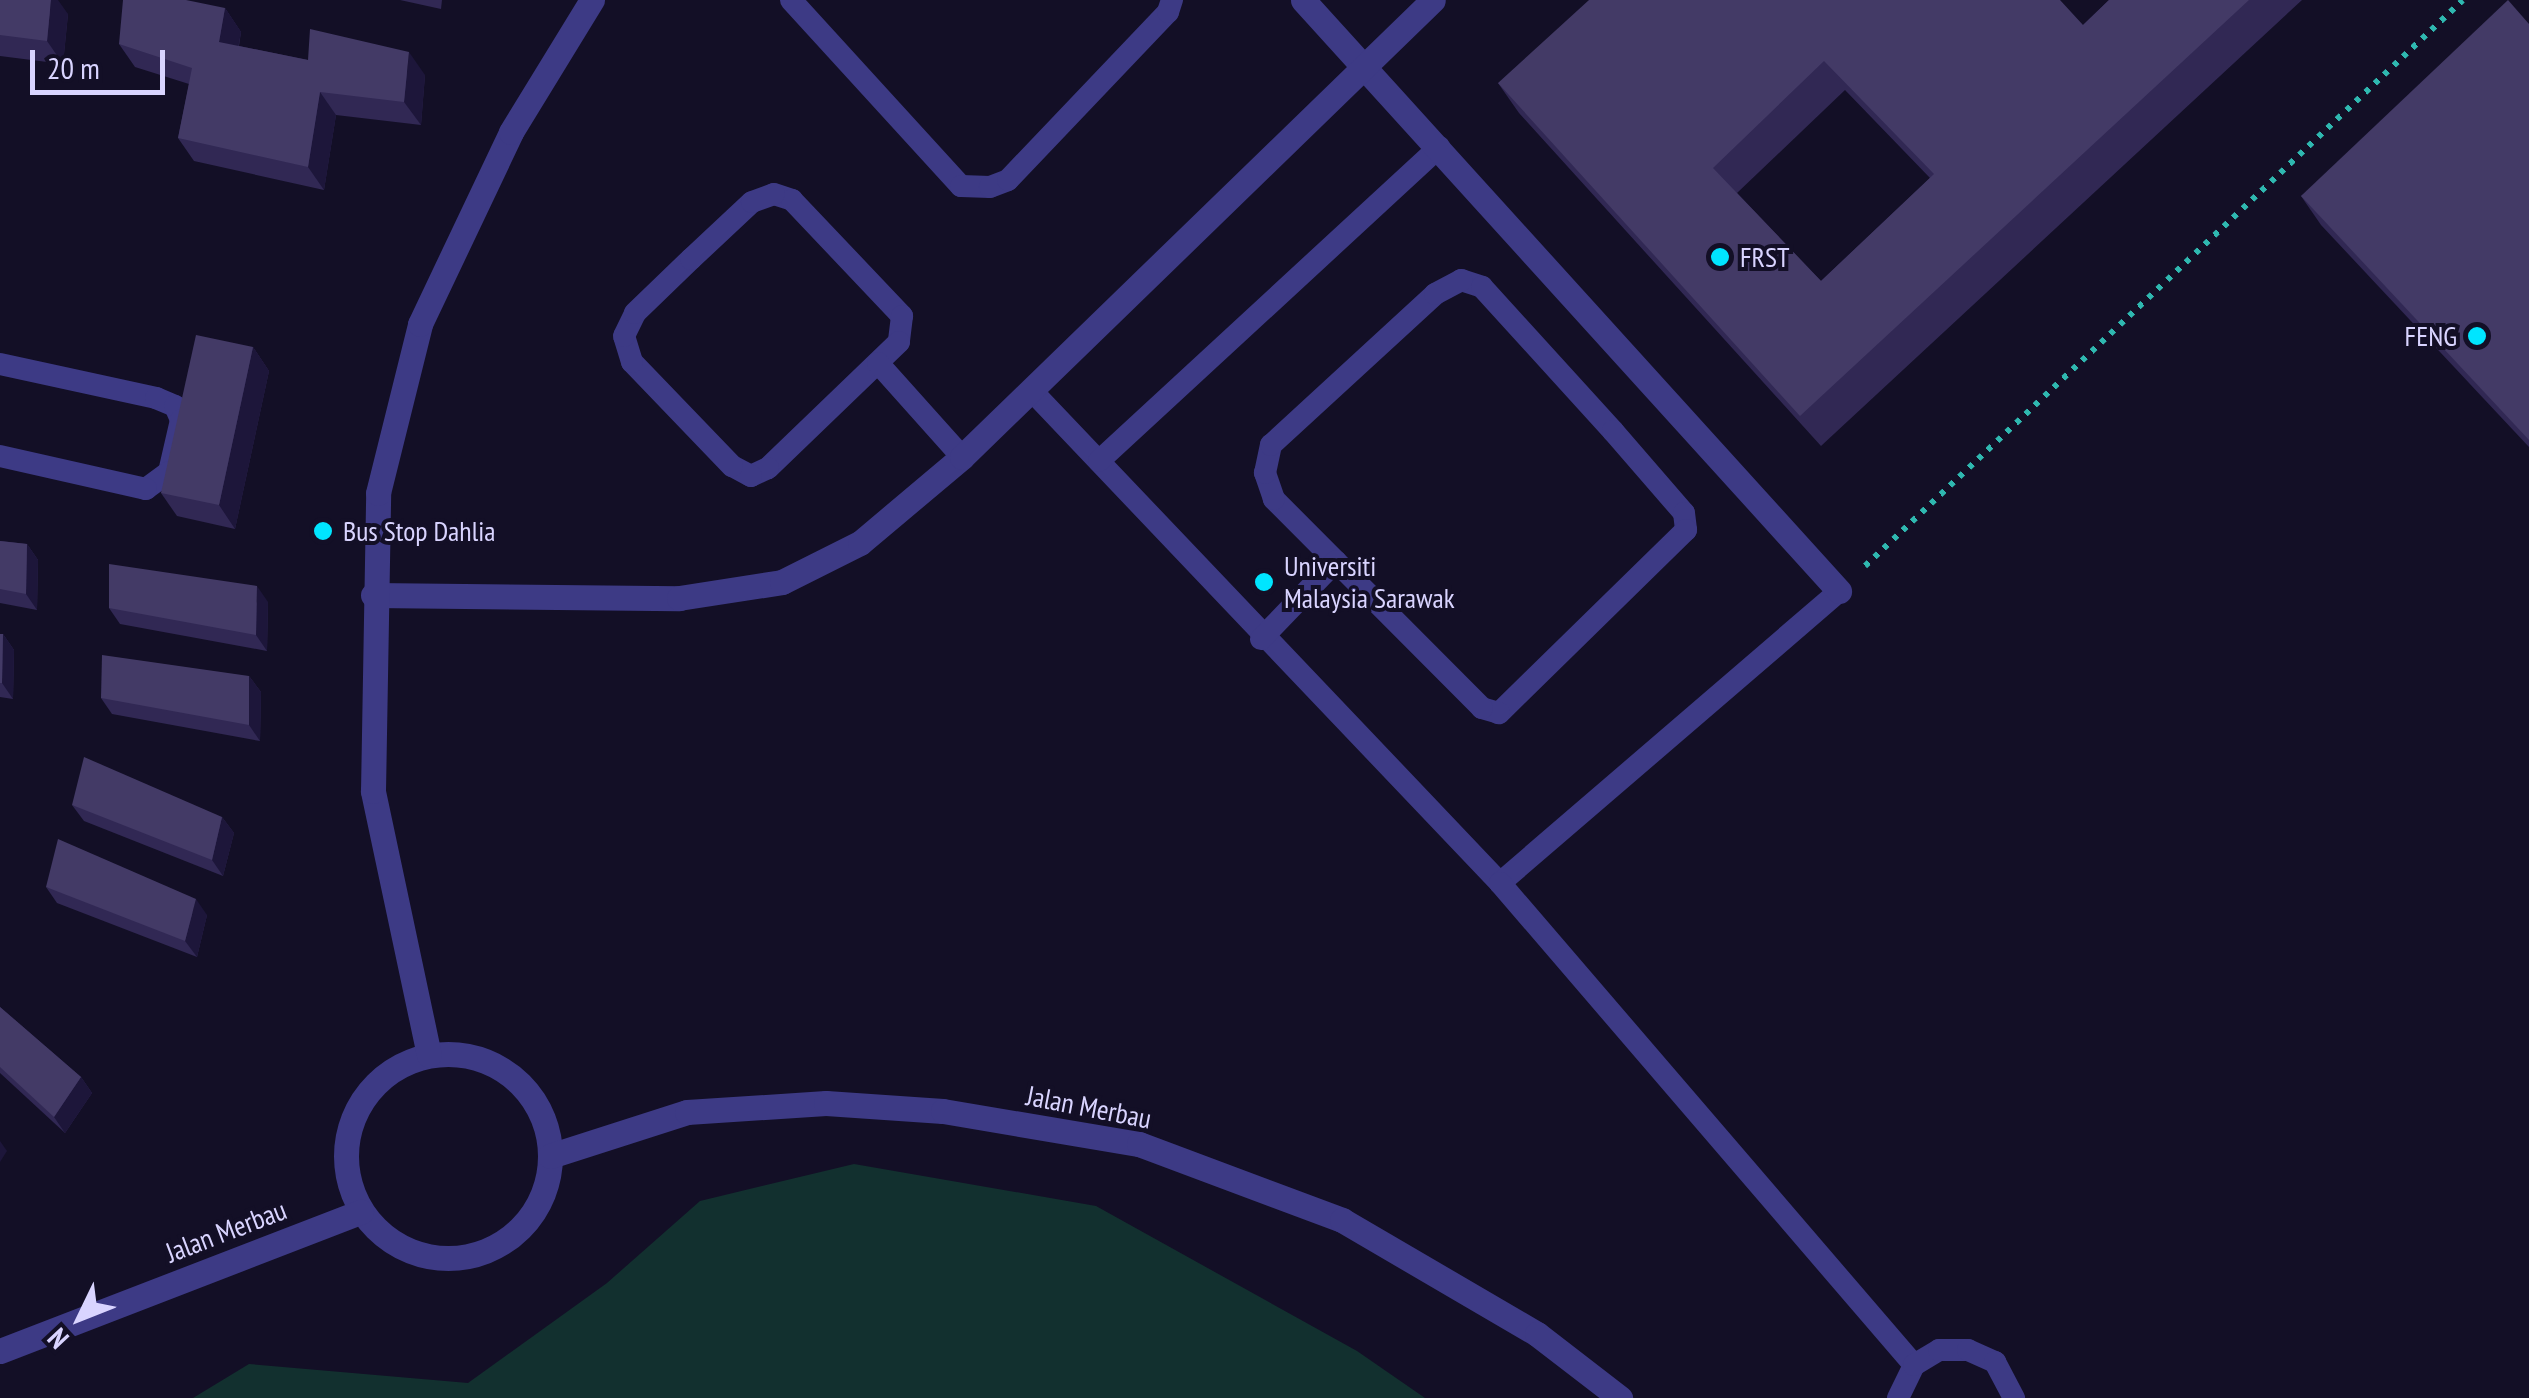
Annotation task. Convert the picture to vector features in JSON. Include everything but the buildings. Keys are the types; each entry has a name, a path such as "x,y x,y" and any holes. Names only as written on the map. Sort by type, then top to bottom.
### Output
{"street":[{"path":"429,1055 372,792 378,492 420,324 511,132 592,0"},
{"path":"1302,0 1440,147 1839,591"},
{"path":"373,595 679,598 782,582 860,543 962,457 1032,391 1433,0"},
{"path":"429,1055 488,1061 513,1078 546,1126 550,1156 530,1217 507,1240 477,1254 445,1259 413,1252 384,1236 362,1212 346,1148 354,1115 372,1087 398,1066 429,1055"},
{"name":"Jalan Merbau","path":"550,1156 687,1112 826,1103 943,1111 1139,1144 1342,1220 1537,1334 1620,1398"},
{"name":"Jalan Merbau","path":"0,1351 362,1212"}],"lane":[{"path":"791,0 961,186 990,187 1008,180 1168,12 1172,0"},
{"path":"1100,461 1440,147"},
{"path":"774,194 792,200 902,316 899,342 878,363 768,468 750,476 732,466 632,362 624,336 635,313 691,259 752,202 774,194"},
{"path":"1461,280 1482,287 1613,431 1684,513 1686,530 1499,714 1482,708 1336,561 1274,499 1265,473 1271,444 1435,294 1461,280"},
{"path":"878,363 962,457"},
{"path":"0,364 156,398 174,406 181,420 169,472 146,490 0,456"},
{"path":"1032,391 1261,639 1500,883 1914,1365"},
{"path":"1261,639 1336,561"},
{"path":"1500,883 1839,591"},
{"path":"1898,1398 1914,1365 1939,1350 1968,1350 1995,1362 2014,1398"}],"path":[{"path":"1839,591 2463,0"}],"green space":[{"path":"854,1164 1096,1206 1357,1351 1425,1398 193,1398 249,1364 468,1383 607,1283 700,1201"}],"place":[{"name":"FRST","path":"1720,257"},
{"name":"FENG","path":"2477,336"},
{"name":"Bus Stop Dahlia","path":"323,531"},
{"name":"Universiti Malaysia Sarawak","path":"1264,582"}]}
